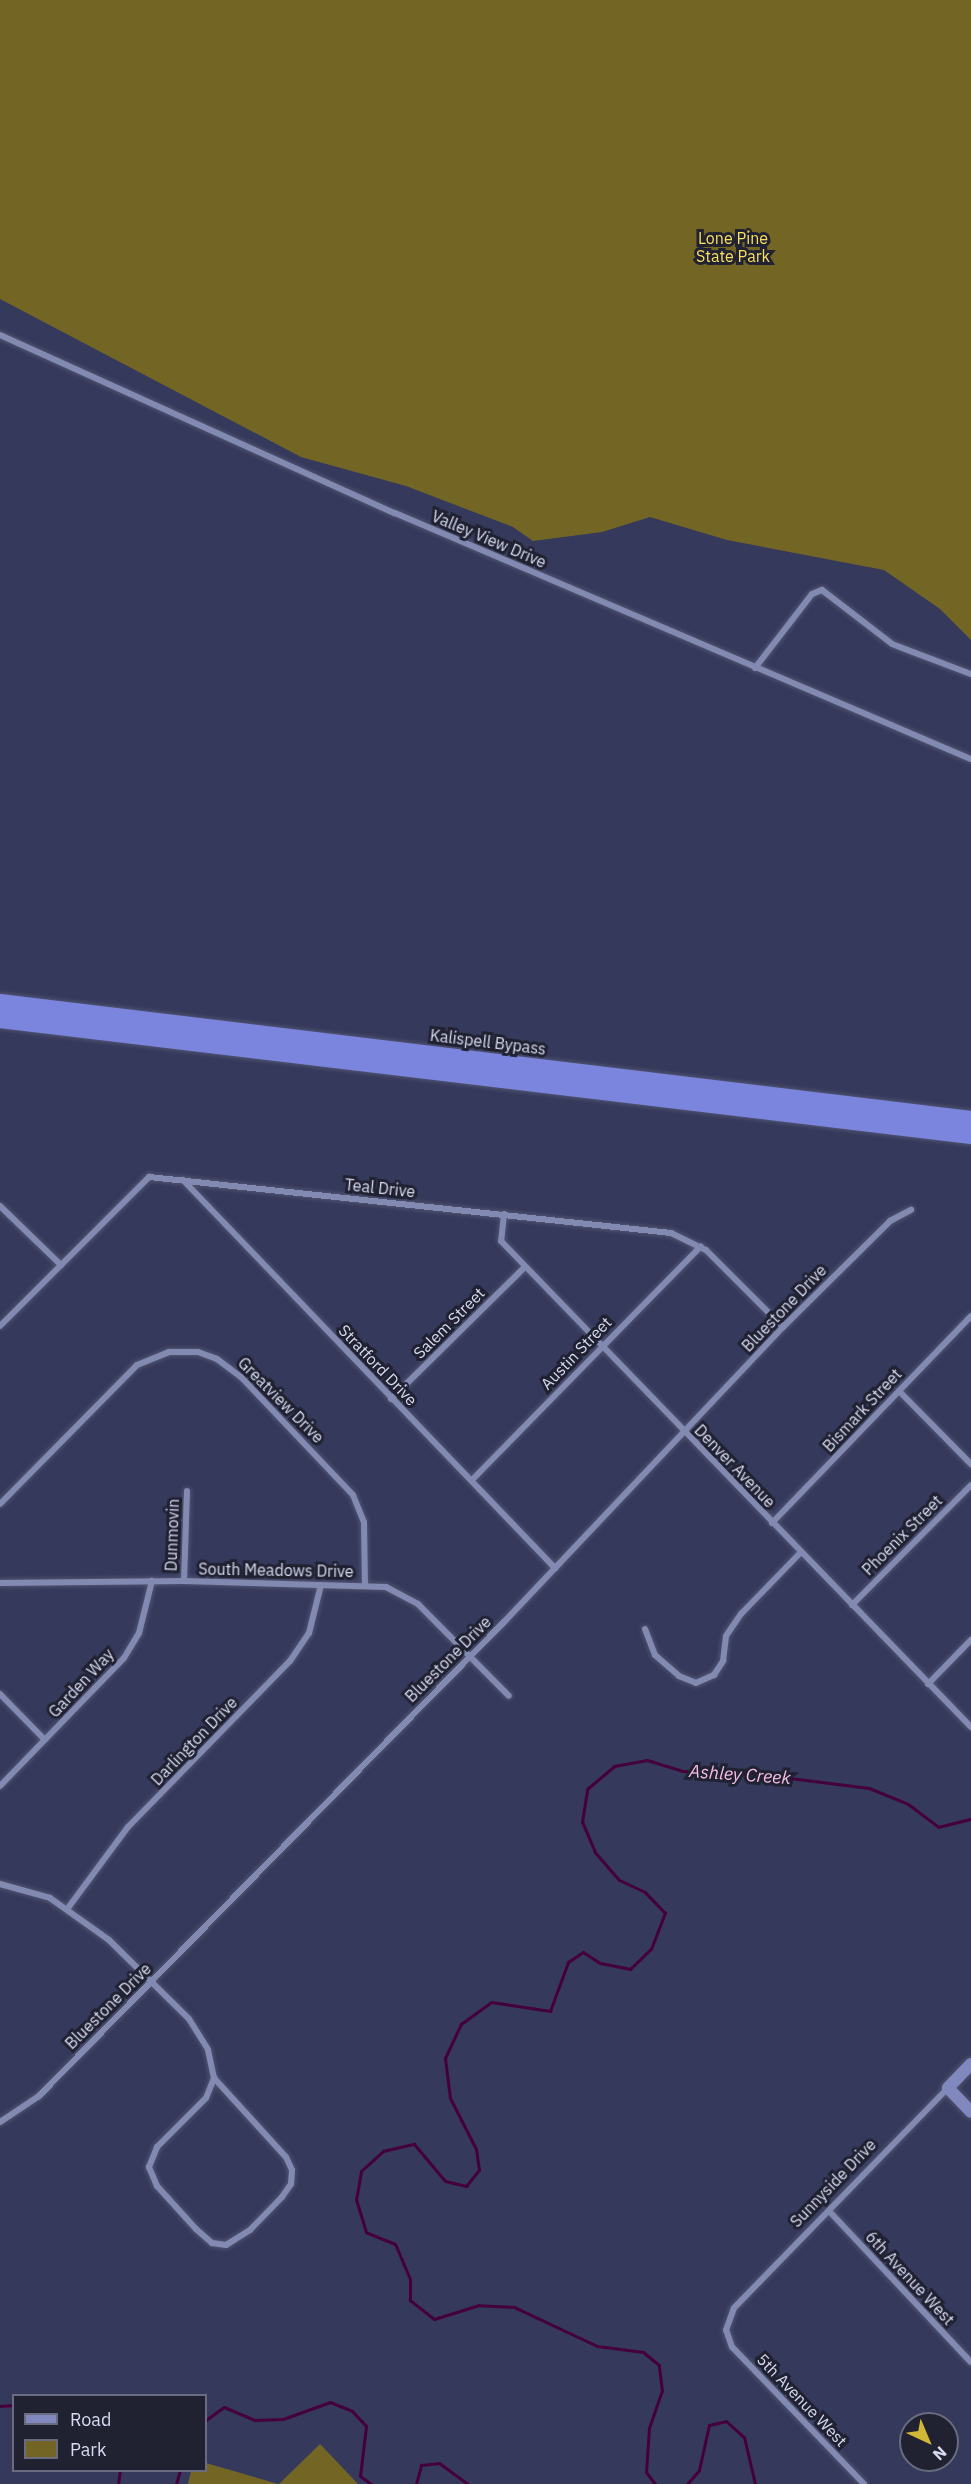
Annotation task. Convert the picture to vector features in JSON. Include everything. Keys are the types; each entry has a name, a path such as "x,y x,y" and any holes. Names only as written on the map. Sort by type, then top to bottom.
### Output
{"highway":[{"name":"Kalispell Bypass","path":"0,1003 971,1120"},
{"path":"0,1019 971,1135"},
{"path":"936,1131 971,1141"}],"street":[{"name":"Valley View Drive","path":"0,335 395,513 971,759"},
{"path":"755,668 812,594 822,590 892,644 971,674"},
{"name":"Teal Drive","path":"0,1326 149,1177 656,1230 701,1246 783,1327"},
{"name":"Stratford Drive","path":"183,1180 555,1568"},
{"path":"0,1206 61,1265"},
{"name":"Bluestone Drive","path":"0,2122 39,2096 470,1657 783,1327 890,1221 911,1210"},
{"name":"Denver Avenue","path":"504,1214 501,1241 600,1347 971,1727"},
{"name":"Austin Street","path":"472,1480 701,1246"},
{"name":"Salem Street","path":"391,1399 525,1267"},
{"name":"Bismark Street","path":"772,1523 971,1316"},
{"name":"Greatview Drive","path":"0,1504 130,1370 160,1354 198,1352 217,1359 242,1378 347,1487 364,1522 365,1585"},
{"path":"899,1390 971,1464"},
{"name":"Phoenix Street","path":"852,1605 971,1485"},
{"name":"Dunmovin","path":"184,1581 187,1491"},
{"path":"645,1629 655,1655 679,1676 696,1683 714,1675 723,1661 726,1636 731,1628 801,1552"},
{"name":"Garden Way","path":"0,1786 130,1650 139,1633 152,1581"},
{"name":"South Meadows Drive","path":"0,1583 184,1581 365,1585 394,1589 407,1596 509,1696"},
{"name":"Darlington Drive","path":"68,1908 128,1827 290,1661 309,1633 321,1585"},
{"path":"928,1684 971,1640"},
{"path":"0,1694 45,1740"},
{"path":"0,1884 33,1891 68,1908 152,1981 200,2033 211,2058 213,2078 206,2098 157,2147 149,2167 153,2180 165,2195 207,2240 219,2245 232,2242 250,2230 287,2191 293,2177 286,2157 213,2078"},
{"name":"Sunnyside Drive","path":"726,2330 734,2308 971,2064"},
{"path":"948,2088 971,2112"},
{"name":"6th Avenue West","path":"829,2211 971,2362"},
{"name":"5th Avenue West","path":"726,2330 732,2347 864,2484"}],"green space":[{"name":"Lone Pine State Park","path":"0,0 971,0 971,640 940,609 884,570 727,540 650,517 602,532 533,541 513,527 406,486 301,457 0,299"},
{"path":"320,2444 358,2484 279,2484"},
{"path":"207,2463 278,2484 188,2484 191,2472 207,2472"}],"waterway":[{"name":"Ashley Creek","path":"655,2484 646,2472 649,2428 662,2391 659,2365 643,2352 597,2346 514,2307 479,2305 434,2319 410,2300 410,2279 395,2244 366,2232 356,2200 361,2171 383,2151 414,2144 445,2181 466,2186 479,2170 476,2149 450,2098 445,2058 461,2024 491,2002 550,2011 568,1962 583,1952 600,1963 630,1969 651,1949 665,1913 645,1892 619,1880 595,1852 582,1822 587,1789 614,1766 647,1760 682,1771 750,1773 869,1788 908,1804 938,1827 971,1819"},
{"name":"Ashley Creek","path":"207,2419 224,2407 255,2420 283,2419 330,2402 352,2411 366,2426 360,2476 371,2484"},
{"name":"Ashley Creek","path":"0,2406 12,2405"},
{"name":"Ashley Creek","path":"687,2484 699,2470 709,2425 726,2421 744,2437 755,2484"},
{"name":"Ashley Creek","path":"416,2484 421,2465 439,2463 468,2484"},
{"name":"Ashley Creek","path":"118,2484 120,2472"},
{"name":"Ashley Creek","path":"176,2484 179,2472"}]}
